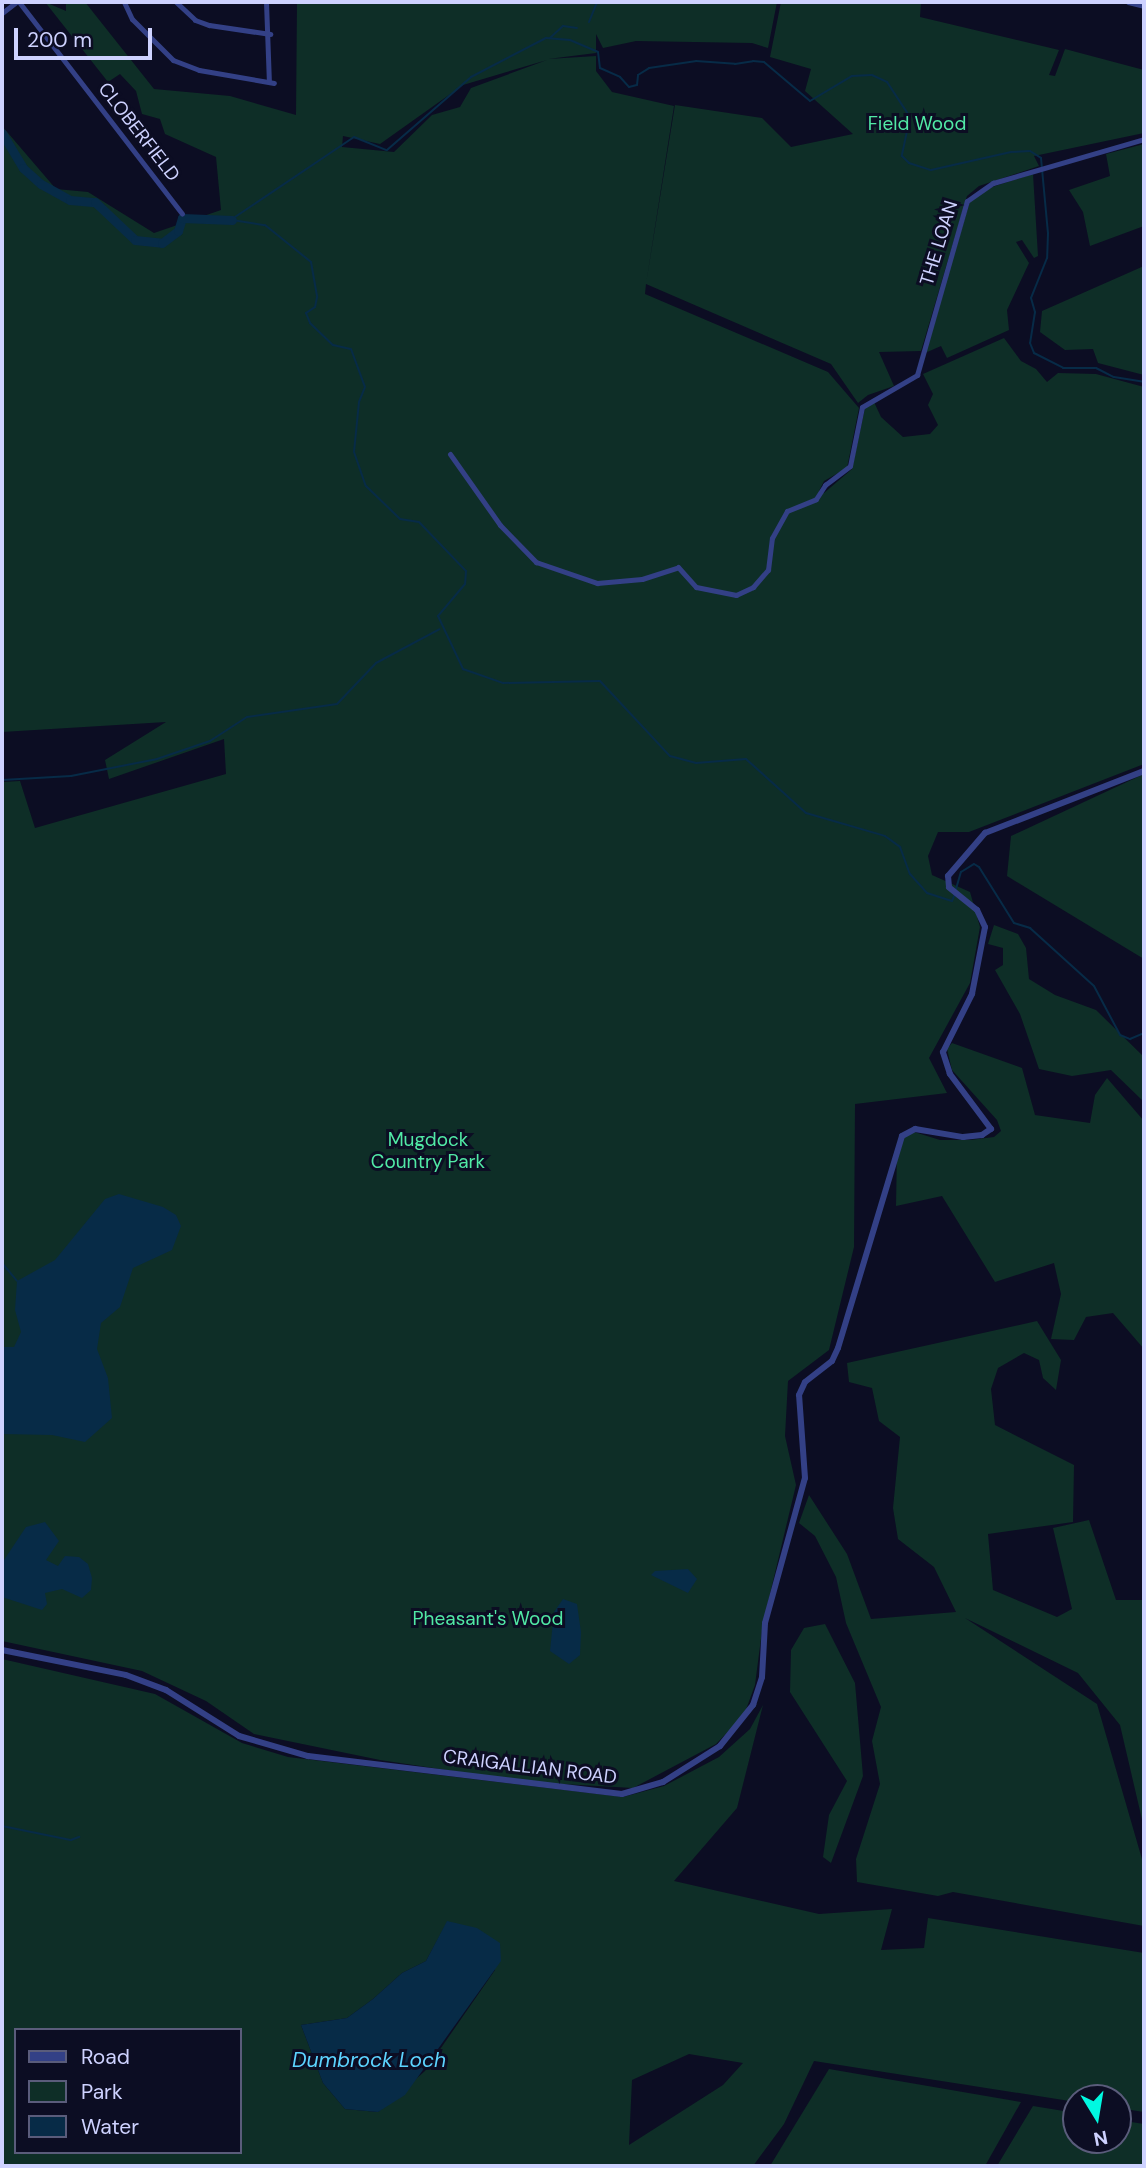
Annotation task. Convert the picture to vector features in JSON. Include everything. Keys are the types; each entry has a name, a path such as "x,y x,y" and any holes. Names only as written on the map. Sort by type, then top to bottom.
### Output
{"street":[{"path":"2,13 17,2"},
{"name":"CLOBERFIELD","path":"17,2 182,214"},
{"path":"124,2 132,19 173,60 199,70 272,83 266,2"},
{"path":"176,2 195,20 209,25 270,34"},
{"path":"1128,2 1144,6"},
{"name":"THE LOAN","path":"450,454 500,525 536,562 597,583 642,579 678,567 696,587 736,595 753,587 768,570 772,538 787,512 816,499 825,485 850,466 862,407 917,376 967,201 993,183 1144,139"},
{"name":"CRAIGALLIAN ROAD","path":"2,1650 126,1675 166,1690 239,1736 284,1752 569,1790 622,1794 645,1789 720,1746 753,1705 762,1676 765,1623 805,1478 799,1395 805,1382 832,1361 849,1314 886,1180 902,1136 915,1129 963,1137 982,1135 991,1129 950,1073 943,1052 972,994 982,954 985,922 961,895 951,890 950,872 985,833 1144,771"}],"green space":[{"name":"Mugdock Country Park","path":"45,2 66,11 66,2 85,2 154,89 230,96 296,115 297,2 777,2 768,48 752,43 636,41 603,48 596,34 596,53 548,59 596,56 596,71 612,92 674,106 645,294 828,372 859,408 847,468 824,481 819,491 824,493 852,469 865,408 874,402 881,417 903,437 930,434 938,425 928,405 933,394 923,374 1004,338 1021,361 1036,369 1047,382 1058,373 1096,374 1144,387 1144,764 969,832 938,832 928,856 932,875 970,892 980,927 970,983 929,1058 947,1093 855,1104 854,1247 829,1350 788,1381 785,1436 796,1485 763,1623 755,1685 744,1715 716,1744 633,1788 527,1782 380,1760 254,1734 206,1701 142,1671 2,1641 2,782 20,781 35,828 226,774 224,739 109,779 105,760 166,722 2,732 2,126 56,189 88,192 154,233 221,210 216,157 165,134 160,119 142,114 136,91 120,74 108,82","holes":["547,60 471,88 460,107 432,115 394,152 342,147 343,136 380,144 463,85"]},
{"name":"Field Wood","path":"781,2 921,2 920,17 1059,50 1049,75 1055,76 1065,49 1144,70 1144,133 1034,156 1039,166 979,186 967,196 921,351 879,352 894,386 868,395 858,403 831,364 646,284 675,105 762,118 791,147 853,134 805,91 811,69 770,57"},
{"path":"1144,144 1144,226 1090,246 1083,212 1069,190 1110,176 1106,154"},
{"path":"1033,174 1038,256 1034,258 1022,240 1016,242 1029,263 1007,310 1009,330 947,358 941,346 925,353 970,201 992,187"},
{"path":"1144,266 1144,375 1098,363 1093,349 1065,350 1040,332 1042,311"},
{"path":"1144,774 1144,959 1007,876 1011,836"},
{"path":"994,925 1018,934 1026,948 1029,979 1055,995 1096,1010 1144,1057 1144,1102 1111,1070 1072,1076 1039,1069 1020,1014 995,970 1003,965 1003,948 988,944"},
{"path":"952,1043 1022,1068 1035,1115 1090,1123 1095,1095 1107,1078 1144,1121 1144,1349 1113,1313 1086,1317 1074,1340 1051,1339 1061,1294 1054,1263 995,1282 942,1196 896,1206 897,1150 904,1135 911,1131 940,1140 970,1140 994,1137 1001,1131 997,1120 952,1070 947,1049"},
{"path":"1037,1321 1061,1360 1056,1390 1043,1378 1039,1360 1024,1353 998,1368 991,1389 995,1425 1074,1465 1073,1522 988,1534 993,1590 1057,1617 1072,1609 1053,1528 1089,1520 1116,1600 1144,1600 1144,1828 1120,1725 1078,1673 965,1618 1097,1704 1144,1866 1144,1926 953,1892 938,1896 857,1882 856,1859 880,1784 872,1741 881,1707 846,1623 836,1577 815,1536 799,1523 809,1495 847,1554 871,1619 956,1612 934,1567 898,1539 893,1508 900,1437 879,1421 872,1388 849,1382 847,1363"},
{"path":"825,1624 855,1683 863,1776 831,1863 823,1857 829,1815 847,1781 790,1692 791,1650 804,1628"},
{"path":"2,1659 155,1694 242,1743 288,1757 623,1797 664,1786 719,1757 750,1729 763,1705 737,1808 674,1881 819,1914 892,1909 881,1950 924,1948 928,1918 1144,1953 1144,2112 1132,2110 1132,2084 1062,2084 1062,2100 814,2061 784,2124 753,2166 2,2166","holes":["447,1922 495,1970 425,2071 378,2112 345,2109 323,2083 301,2025 347,2018 402,1973 426,1961","689,2054 743,2063 723,2085 629,2145 632,2080"]},
{"path":"829,2069 1021,2102 985,2166 770,2166"},
{"path":"1033,2106 1062,2111 1062,2154 1132,2154 1132,2122 1144,2124 1144,2166 997,2166"}],"water":[{"path":"119,1194 163,1207 176,1215 181,1226 172,1250 133,1268 120,1307 101,1323 97,1349 108,1378 112,1418 85,1442 52,1435 2,1434 2,1347 14,1347 21,1332 15,1310 17,1281 55,1260 105,1199"},
{"path":"45,1522 59,1541 46,1560 58,1566 65,1556 79,1557 88,1564 92,1578 91,1590 82,1598 62,1589 45,1593 47,1604 42,1610 2,1597 2,1563 26,1527"},
{"path":"688,1569 697,1579 688,1593 651,1575 655,1571"},
{"path":"563,1599 577,1604 581,1632 580,1655 569,1664 550,1651 554,1612"},
{"name":"Dumbrock Loch","path":"447,1921 477,1928 500,1943 501,1961 405,2095 378,2112 345,2109 323,2083 301,2025 347,2018 402,1973 426,1961"}],"waterway":[{"path":"589,22 597,2"},
{"path":"550,38 563,26 577,28"},
{"path":"232,219 354,137 387,150 471,77 546,38 570,40 598,52 600,68 620,77 629,87 637,85 638,75 649,68 696,61 735,64 753,61 764,62 810,101 852,76 872,75 887,82 910,117 902,156 909,163 931,170 1011,152 1030,151 1041,158 1048,233 1047,258 1031,298 1035,312 1030,343 1034,353 1063,368 1096,368 1114,377 1144,382"},
{"path":"2,133 23,168 41,184 70,200 95,202 135,240 162,243 178,231 182,218 232,220"},
{"path":"232,220 265,225 311,262 317,297 315,307 306,313 310,323 333,345 351,349 365,387 359,402 354,452 366,486 400,519 419,522 466,571 465,584 438,616 463,669 503,683 600,681 670,756 696,763 746,759 806,813 885,836 900,847 910,874 927,893 952,901 955,894"},
{"path":"2,780 71,776 157,759 210,741 247,717 337,704 376,663 440,629"},
{"path":"956,889 961,872 974,864 979,867 1014,923 1030,928 1094,986 1120,1035 1130,1039 1144,1033"},
{"path":"2,1263 17,1281"},
{"path":"2,1826 71,1840 79,1837"}],"park label":[{"name":"Pheasant's Wood","path":"488,1619"}]}
